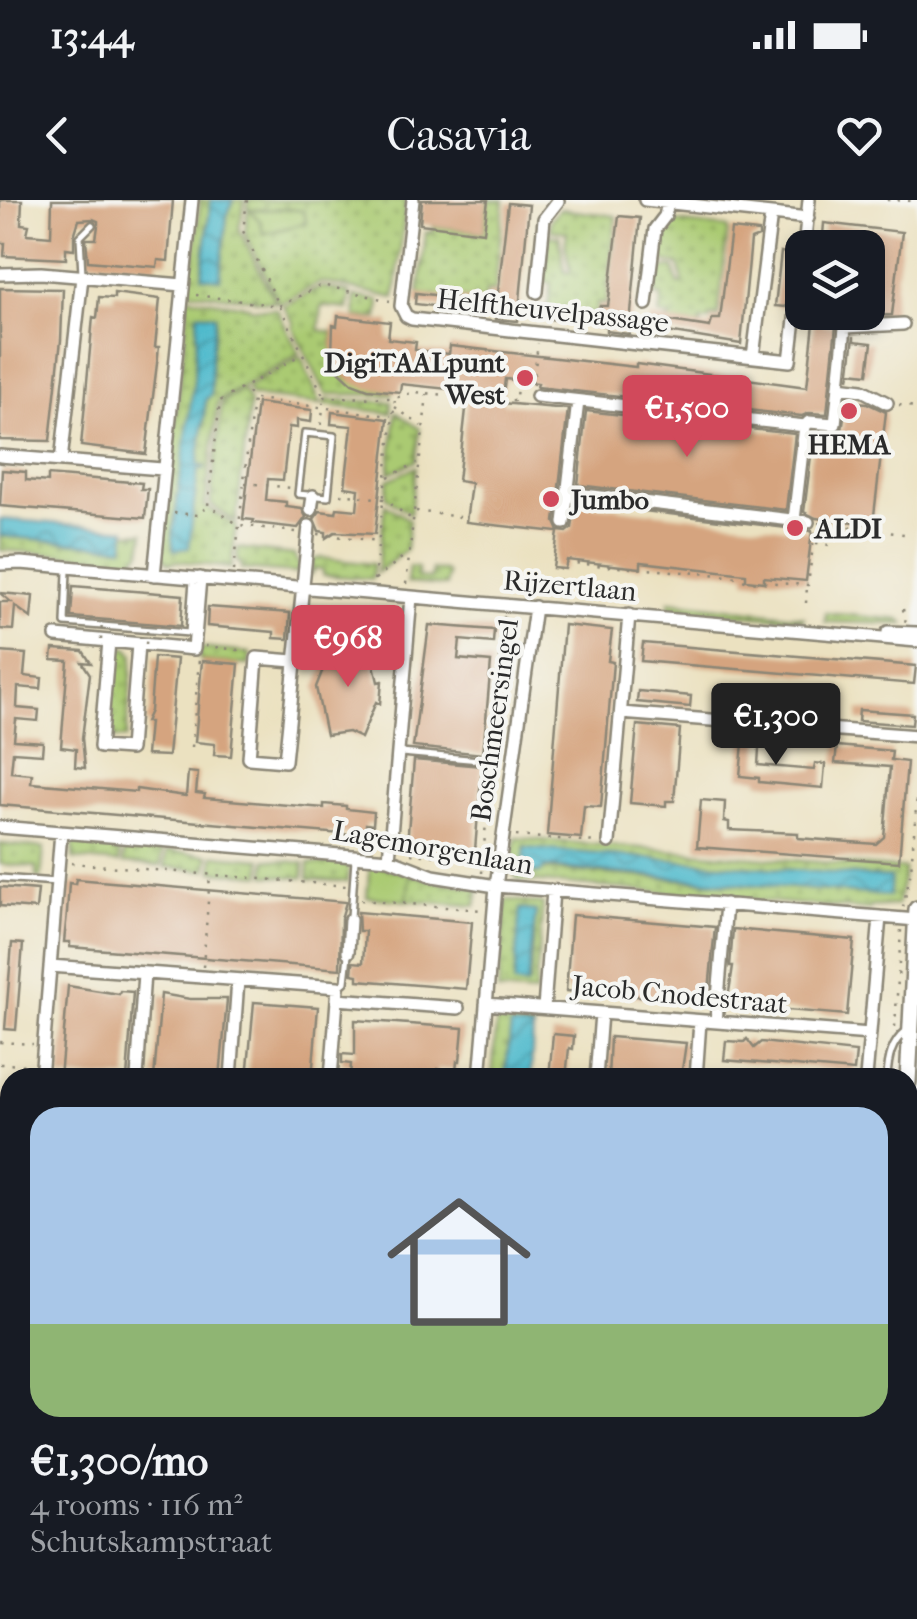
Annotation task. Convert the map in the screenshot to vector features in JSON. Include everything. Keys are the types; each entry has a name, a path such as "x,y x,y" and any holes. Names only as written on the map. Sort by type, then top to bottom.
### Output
{"street":[{"path":"154,575 192,200"},
{"name":"Helftheuvelpassage","path":"413,200 402,303 406,316 412,319 790,361 794,330"},
{"name":"Helftheuvelpassage","path":"536,292 544,219 557,200"},
{"path":"646,200 808,218"},
{"path":"806,230 809,200"},
{"name":"Helftheuvelpassage","path":"646,304 655,228 665,216 668,203"},
{"path":"754,357 770,214"},
{"path":"0,274 41,273 182,289"},
{"path":"61,461 82,278"},
{"path":"885,325 903,324"},
{"path":"794,520 806,426 809,422 835,424 844,330"},
{"path":"838,387 862,390 887,403"},
{"path":"538,396 806,426"},
{"path":"564,523 578,401"},
{"path":"0,456 162,470"},
{"path":"568,493 812,522"},
{"path":"311,510 313,496"},
{"path":"294,661 257,658 249,758 286,761 309,530"},
{"name":"Rijzertlaan","path":"0,564 302,587 372,586 408,596 917,641"},
{"path":"56,636 194,647 196,578"},
{"path":"390,856 408,596"},
{"name":"Boschmeersingel","path":"481,1068 496,886 535,607"},
{"path":"609,842 629,615"},
{"name":"Rijzertlaan","path":"834,632 917,633"},
{"path":"105,641 100,747 130,749 142,644"},
{"path":"621,712 917,736"},
{"name":"Lagemorgenlaan","path":"0,826 390,856 433,876 496,886 912,919"},
{"path":"41,1068 61,832"},
{"path":"544,1008 554,892"},
{"path":"716,1022 726,904"},
{"path":"908,1068 912,919 917,908"},
{"path":"867,1068 880,917"},
{"path":"348,952 350,920"},
{"path":"50,966 238,980 458,1008"},
{"path":"138,1068 144,973"},
{"path":"231,1068 238,980"},
{"path":"332,1068 338,993"},
{"name":"Jacob Cnodestraat","path":"486,1004 870,1034"},
{"path":"597,1068 601,1013"},
{"path":"697,1068 700,1021"}],"lane":[{"path":"82,278 80,237 92,226"},
{"path":"305,433 320,434 334,436 328,497 298,494 305,433"},
{"path":"68,568 65,622 100,626 189,632 196,578"},
{"path":"398,752 491,761"},
{"path":"350,920 355,856"},
{"path":"0,878 57,882"},
{"path":"338,993 345,982 348,952"},
{"path":"887,1068 888,1056 898,1038 909,1030"}],"path":[{"path":"247,200 243,232 324,397 320,434"},
{"path":"887,200 917,201"},
{"path":"182,289 279,306 322,284 402,303"},
{"path":"324,397 395,398 414,392 514,401 516,393 532,395 536,292"},
{"path":"641,344 646,304"},
{"path":"171,512 198,515 208,505 220,401 302,354"},
{"path":"244,388 253,399 393,416"},
{"path":"408,596 428,393"},
{"path":"440,395 440,405"},
{"path":"372,586 395,398"},
{"path":"464,407 466,398"},
{"path":"233,582 253,399"},
{"path":"887,403 917,407"},
{"path":"394,406 424,428"},
{"path":"386,477 420,462"},
{"path":"244,483 298,489"},
{"path":"328,492 384,499 413,520"},
{"path":"208,505 239,525 379,541"},
{"path":"414,511 467,518"},
{"path":"806,603 812,522 911,535"},
{"path":"813,542 829,546"},
{"path":"372,586 410,552"},
{"path":"566,562 640,570 672,569 745,581 808,585"},
{"path":"560,568 556,596 564,597 563,610"},
{"path":"481,884 505,604"},
{"path":"102,619 105,641"},
{"path":"142,644 148,623"},
{"path":"192,747 200,660 194,647 252,651 257,658"},
{"path":"912,919 917,796"},
{"path":"503,834 609,842"},
{"path":"390,856 500,860"},
{"path":"59,862 354,886"},
{"path":"202,977 210,874"},
{"path":"352,900 494,911"},
{"path":"0,1042 44,1045"}],"green space":[{"path":"198,200 211,200 202,276 220,278 227,216 233,200 245,200 239,229 275,302 187,291 190,265 194,262"},
{"path":"249,200 406,200 395,298 322,282 279,303 245,232"},
{"path":"488,200 504,200 495,291 486,291 485,301 419,294 426,232 433,232 434,226 484,232"},
{"path":"560,209 616,216 606,304 597,303 596,314 539,308 548,306 551,283 544,282 549,235 559,236 565,272 571,272 565,245 567,232 550,230 551,219"},
{"path":"250,210 304,211 306,223 263,234 261,222"},
{"path":"666,221 728,228 718,317 710,316 709,321 701,321 701,326 661,321 671,317 659,315 662,296 655,295 658,268 674,268 678,284 683,283 679,265 659,260"},
{"path":"322,287 350,293 348,309 322,306 319,330 333,332 332,348 339,370 355,383 393,391 392,395 326,394 283,306"},
{"path":"355,296 380,301 378,318 356,318"},
{"path":"186,297 277,309 299,354 218,401 205,506 236,526 231,568 169,563 161,555 188,311","holes":["199,313 216,316 211,395 206,399 198,466 206,468 198,468 172,549"]},
{"path":"301,357 321,404 251,396 247,388"},
{"path":"243,390 250,403 236,522 210,504 222,402"},
{"path":"326,400 392,402 391,413 325,405"},
{"path":"396,412 420,429 416,461 389,473"},
{"path":"416,467 410,514 386,497 388,480"},
{"path":"385,504 409,520 406,550 377,573"},
{"path":"144,532 141,552 132,560 0,550 0,536 123,547 125,533"},
{"path":"238,548 294,555 300,568 295,573 241,569"},
{"path":"312,560 373,564 372,579 323,575 323,570 315,569 311,574"},
{"path":"409,567 418,568 418,578 431,579 432,570 445,571 446,586 407,583"},
{"path":"670,601 804,617 803,620 669,609"},
{"path":"306,607 326,608 323,653 303,651"},
{"path":"826,613 901,620 904,624 825,622"},
{"path":"120,647 133,654 126,738 108,739 114,652"},
{"path":"200,648 250,653 249,665 202,661"},
{"path":"516,838 905,869 897,905 869,910 518,880 510,869","holes":["525,849 890,878 889,895 540,869"]},
{"path":"74,839 120,847 119,863 73,859"},
{"path":"0,844 44,848 41,878 36,877 36,867 0,864"},
{"path":"125,848 162,851 161,866 123,863"},
{"path":"167,851 209,855 207,870 165,867"},
{"path":"214,855 262,859 261,875 213,871"},
{"path":"267,859 304,863 303,878 265,875"},
{"path":"349,862 347,882 308,879 309,863"},
{"path":"370,863 434,881 479,888 476,906 367,897"},
{"path":"370,864 410,874 407,901 367,897"},
{"path":"506,899 543,904 535,994 498,991","holes":["521,909 536,911 529,985"]},
{"path":"500,1012 534,1016 533,1029 511,1027 506,1068 493,1068"}],"water":[{"path":"211,200 233,200 227,216 220,279 202,277"},
{"path":"198,313 216,315 211,395 206,399 198,465 206,468 198,469 189,548 174,550 172,539 194,380"},
{"path":"0,519 126,529 124,547 0,536"},
{"path":"525,848 891,878 889,896 545,867 540,873 522,872"},
{"path":"520,909 536,911 527,986 514,984"},
{"path":"511,1026 533,1029 531,1068 506,1068"}],"building":[{"path":"0,200 22,200 21,224 29,225 27,234 51,236 52,200 173,200 168,261 158,260 157,267 88,261 86,239 96,239 98,226 93,219 79,220 74,249 66,248 66,259 4,256 5,243 0,243"},
{"path":"422,200 488,200 484,232 420,224"},
{"path":"508,203 529,205 518,321 495,319 495,313 415,304 416,293 486,301 490,293 498,293"},
{"path":"619,216 640,218 629,334 606,331 606,326 592,324 600,306 608,306"},
{"path":"824,223 885,230 823,230"},
{"path":"731,229 759,232 759,237 751,240 741,344 649,329 650,318 710,327 712,319 720,319"},
{"path":"885,230 902,232 892,315 885,315"},
{"path":"781,252 785,253 785,307 775,306"},
{"path":"0,288 63,289 50,441 0,440"},
{"path":"114,293 160,299 155,347 159,347 146,454 81,446 93,317 97,318 99,297 114,298"},
{"path":"539,308 582,311 582,322 538,318"},
{"path":"338,316 390,322 388,339 416,342 415,350 449,354 450,346 636,364 807,387 813,330 836,330 827,414 802,416 537,387 538,383 505,379 502,403 568,409 555,522 559,531 572,528 576,503 812,531 806,581 764,577 764,582 746,580 746,574 641,562 641,568 567,560 565,569 553,568 558,532 466,522 471,483 458,481 468,391 401,384 400,392 352,383 339,371 332,355 333,325 337,326"},
{"path":"854,336 854,341 872,343 868,374 850,372 849,379"},
{"path":"847,398 886,412 873,524 816,518 804,512 814,432 842,430"},
{"path":"257,403 312,410 311,422 297,420 297,428 289,427 283,480 268,479 266,500 302,509 306,517 298,528 243,519"},
{"path":"586,411 795,434 786,510 578,485"},
{"path":"332,412 388,419 375,534 335,532 326,538 326,532 319,531 314,519 320,511 357,510 359,489 345,487 352,426 331,424"},
{"path":"2,470 26,472 26,480 48,482 48,475 142,483 141,489 148,489 145,518 0,506"},
{"path":"73,586 183,595 181,626 71,617"},
{"path":"0,593 33,596 31,618 15,606 13,630 0,629 0,602 11,602"},
{"path":"208,607 290,613 288,639 274,638 274,632 207,626"},
{"path":"429,625 494,630 493,643 460,640 458,659 491,662 483,754 413,747"},
{"path":"564,625 612,630 601,807 584,806 581,838 547,835"},
{"path":"334,641 347,647 369,644 378,682 382,681 380,704 376,702 361,738 348,732 326,735 316,687"},
{"path":"643,643 916,666 914,684 641,661"},
{"path":"53,649 83,651 91,663 82,662 90,674 82,738 85,768 75,767 76,749 61,747 68,661 52,660"},
{"path":"0,652 26,654 24,676 42,678 41,689 18,687 17,708 39,710 38,721 16,719 14,740 43,742 42,754 13,752 11,772 32,774 31,783 186,796 188,772 198,773 196,793 205,794 204,798 324,808 324,804 346,806 374,812 373,825 366,824 365,836 0,805"},
{"path":"154,657 177,659 168,756 146,755 149,722 145,722 150,711"},
{"path":"202,661 239,664 231,756 214,755 215,744 195,742"},
{"path":"638,691 691,696 690,707 637,702"},
{"path":"748,701 802,705 801,716 747,712"},
{"path":"859,710 913,714 912,725 858,721"},
{"path":"637,725 680,729 674,801 666,801 666,806 630,803"},
{"path":"744,732 760,733 758,765 814,770 815,763 825,764 823,788 759,782 759,778 740,776"},
{"path":"837,746 892,751 891,760 907,762 899,862 697,847 701,800 725,802 724,821 729,822 729,830 798,833 798,838 876,844 884,837 890,767 835,763"},
{"path":"414,760 482,766 475,850 453,848 453,854 428,852 429,846 407,844"},
{"path":"76,879 346,902 341,919 340,969 70,947 70,942 64,942 69,883 75,884"},
{"path":"0,887 38,890 36,909 0,906"},
{"path":"358,912 472,922 466,989 358,980 358,975 352,974 353,962 363,963 365,931 359,931"},
{"path":"572,915 715,927 708,1001 566,991"},
{"path":"733,929 854,940 847,1015 727,1005"},
{"path":"12,943 23,944 16,1030 5,1029"},
{"path":"68,986 119,994 133,992 128,1068 61,1068"},
{"path":"161,994 227,999 221,1068 155,1068"},
{"path":"254,1002 318,1007 313,1068 248,1068"},
{"path":"355,1020 463,1028 456,1068 351,1068 351,1064 342,1063 342,1054 355,1055"},
{"path":"553,1034 574,1036 567,1068 550,1068"},
{"path":"610,1037 686,1043 682,1068 608,1068"},
{"path":"747,1039 754,1048 761,1042 856,1052 854,1068 724,1060 726,1041"}],"place":[{"name":"DigiTAALpunt West","path":"525,378"},
{"name":"HEMA","path":"849,411"},
{"name":"Jumbo","path":"551,499"},
{"name":"ALDI","path":"795,528"}]}
